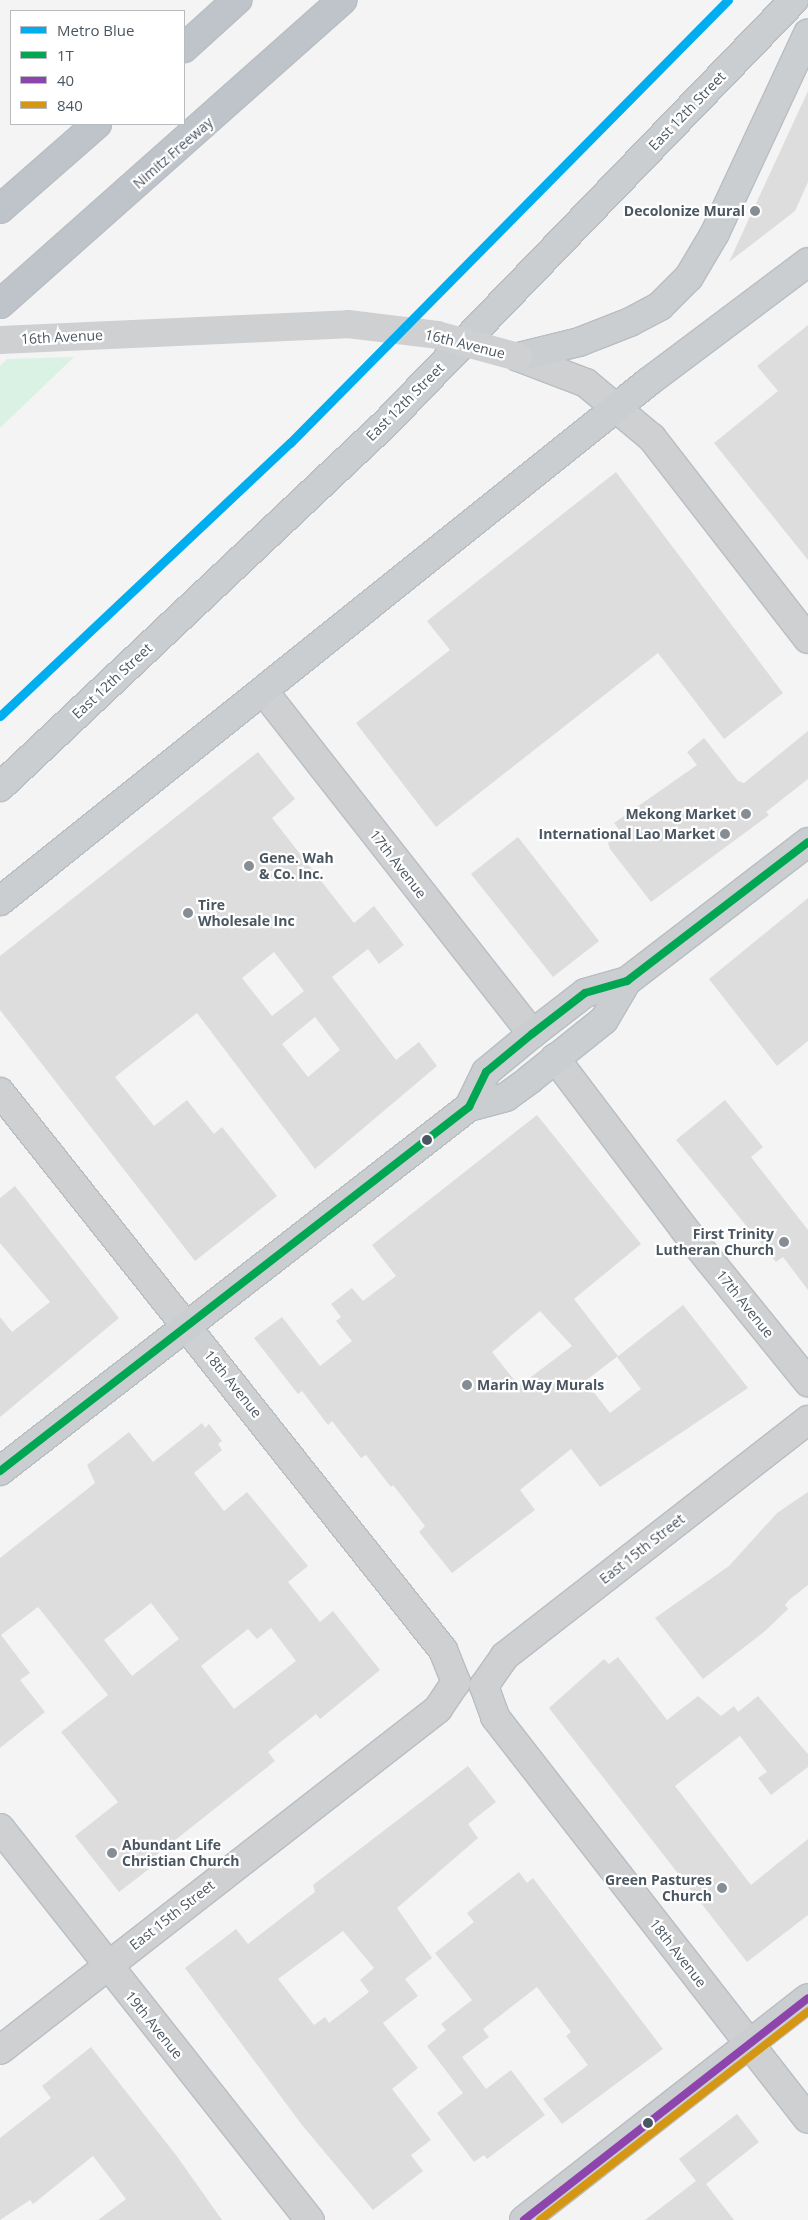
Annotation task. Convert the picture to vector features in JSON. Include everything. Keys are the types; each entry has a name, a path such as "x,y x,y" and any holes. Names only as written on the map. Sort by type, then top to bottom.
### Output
{"highway":[{"path":"185,47 237,0"},
{"name":"Nimitz Freeway","path":"0,304 343,0"},
{"path":"0,209 97,125"}],"main road":[{"name":"East 12th Street","path":"0,787 385,424 794,0"},
{"path":"529,361 558,346 600,335 660,306 689,277 715,233 808,34"},
{"path":"0,901 265,693 619,407 808,262"},
{"path":"469,1107 486,1072 532,1034 586,993 627,981 808,842"},
{"path":"0,1471 469,1107 506,1097 604,1020 627,981"},
{"path":"524,2220 808,1998"}],"street":[{"name":"16th Avenue","path":"0,340 348,324 437,335 529,361 586,383 619,407 652,438 808,639"},
{"name":"17th Avenue","path":"265,693 532,1034"},
{"name":"17th Avenue","path":"555,1058 685,1230 808,1382"},
{"name":"18th Avenue","path":"0,1092 443,1650 456,1682"},
{"name":"East 15th Street","path":"484,1686 505,1656 808,1420"},
{"name":"East 15th Street","path":"0,2050 438,1709 456,1682"},
{"name":"18th Avenue","path":"484,1686 495,1717 808,2119"},
{"name":"19th Avenue","path":"0,1828 107,1966 310,2220"}],"green space":[{"path":"74,357 0,428 0,366 7,359"}],"building":[{"path":"808,91 808,182 795,211 729,262"},
{"path":"808,325 808,560 714,443 778,391 757,366"},
{"path":"616,472 783,693 724,739 658,653 436,827 356,723 450,650 427,621"},
{"path":"808,731 808,779 766,812 769,815 651,902 610,849 608,843 621,832 614,823 697,765 687,752 704,738 738,781 744,783"},
{"path":"258,752 295,799 272,818 354,923 374,906 404,945 379,964 368,949 332,977 396,1060 419,1042 437,1066 315,1169 197,1013 115,1077 154,1126 187,1100 214,1134 222,1127 277,1196 195,1261 0,1010 0,956","holes":["274,952 304,991 272,1016 242,978","315,1017 340,1050 308,1077 282,1044"]},
{"path":"518,837 599,941 553,977 471,874"},
{"path":"808,898 808,1041 777,1066 709,979"},
{"path":"725,1100 763,1147 751,1157 808,1230 808,1290 783,1257 776,1262 676,1140"},
{"path":"537,1115 641,1244 574,1299 618,1356 585,1381 610,1413 641,1389 617,1357 683,1305 748,1388 600,1487 571,1449 520,1490 535,1510 452,1573 419,1532 425,1526 393,1485 391,1487 366,1455 361,1458 332,1421 328,1425 302,1391 298,1394 254,1338 282,1317 320,1366 352,1341 336,1321 341,1317 331,1304 352,1288 363,1301 396,1276 372,1245","holes":["540,1311 572,1346 519,1386 492,1352"]},
{"path":"15,1186 119,1318 0,1417 0,1317 12,1332 50,1302 0,1243 0,1198"},
{"path":"202,1423 205,1428 209,1424 222,1441 218,1444 222,1450 194,1473 224,1511 247,1492 308,1566 288,1582 320,1622 333,1611 380,1670 320,1719 316,1714 268,1752 275,1761 145,1864 149,1869 119,1892 75,1836 118,1802 61,1732 108,1695 38,1607 1,1635 30,1673 20,1680 45,1712 0,1748 0,1558 95,1483 87,1465 129,1432 153,1462","holes":["151,1603 179,1639 132,1676 104,1640","271,1628 296,1661 234,1709 201,1666 248,1629 257,1639"]},
{"path":"808,1492 808,1585 789,1600 785,1605 788,1609 764,1632 703,1679 655,1618 729,1566 777,1513"},
{"path":"618,1657 667,1720 698,1696 721,1716 734,1706 738,1712 758,1696 808,1754 808,1767 771,1795 758,1778 767,1772 740,1736 675,1786 751,1885 808,1839 808,1915 747,1962 549,1708 604,1659 609,1664"},
{"path":"468,1766 496,1802 468,1824 478,1838 397,1908 432,1958 405,1979 418,1996 383,2023 418,2068 392,2089 431,2140 411,2155 423,2171 373,2210 302,2125 185,1968 236,1929 248,1944 315,1892 313,1885","holes":["343,1931 374,1968 360,1980 369,1992 329,2023 325,2017 314,2025 278,1979"]},
{"path":"519,1872 527,1883 533,1878 663,2049 562,2124 543,2099 588,2065 566,2036 571,2032 537,1987 483,2029 489,2037 462,2057 486,2089 511,2070 545,2115 487,2159 484,2155 474,2162 437,2113 463,2093 427,2046 446,2030 441,2024 472,2000 435,1953 474,1922 467,1913"},
{"path":"91,2047 176,2155 222,2220 98,2220 126,2199 93,2156 33,2204 30,2200 0,2220 0,2138 51,2098 42,2086"},
{"path":"737,2114 759,2142 706,2184 734,2220 645,2220 696,2181 679,2159"}],"metro line":[{"name":"Blue","path":"0,716 290,443 728,0"}],"transit line":[{"name":"1T","path":"0,1471 469,1107 486,1072 532,1034 585,993 627,981 808,842"},
{"name":"40","path":"524,2220 808,1998"},
{"name":"840","path":"540,2220 808,2011"}],"place":[{"name":"Decolonize Mural","path":"755,211"},
{"name":"Mekong Market","path":"746,814"},
{"name":"International Lao Market","path":"725,834"},
{"name":"Gene. Wah & Co. Inc.","path":"249,866"},
{"name":"Tire Wholesale Inc","path":"188,913"},
{"name":"First Trinity Lutheran Church","path":"784,1242"},
{"name":"Marin Way Murals","path":"467,1385"},
{"name":"Abundant Life Christian Church","path":"112,1853"},
{"name":"Green Pastures Church","path":"722,1888"}]}
